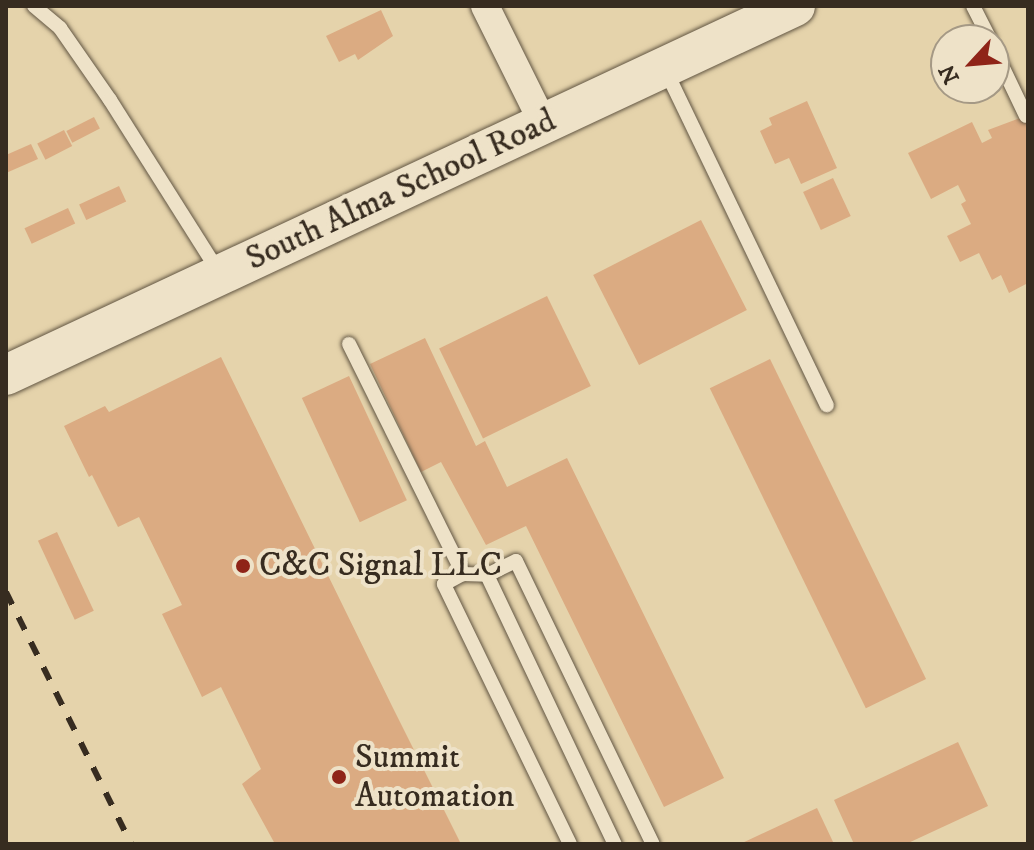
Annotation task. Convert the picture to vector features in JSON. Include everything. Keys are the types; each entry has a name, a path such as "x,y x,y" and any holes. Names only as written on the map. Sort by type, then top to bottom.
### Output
{"main road":[{"name":"South Alma School Road","path":"6,375 795,6"}],"street":[{"path":"485,6 543,123"}],"lane":[{"path":"34,6 60,28 110,100 220,275"},
{"path":"973,6 982,24"},
{"path":"664,67 827,405"},
{"path":"1010,82 1026,116"},
{"path":"349,344 463,574"},
{"path":"570,844 444,584 463,574 487,575 516,561 653,844"},
{"path":"487,575 615,844"}],"building":[{"path":"381,10 393,36 358,60 355,54 339,62 326,36"},
{"path":"807,101 837,168 801,184 789,158 775,164 760,131 772,125 769,118"},
{"path":"1028,115 1028,283 1009,293 1001,275 992,280 979,253 960,262 947,236 971,224 961,204 966,201 958,185 931,199 908,153 972,122 982,143 992,138 988,130"},
{"path":"94,117 100,129 72,143 66,131"},
{"path":"64,130 72,146 45,160 37,144"},
{"path":"31,144 38,159 6,173 6,155"},
{"path":"833,178 851,216 821,230 803,192"},
{"path":"119,186 126,201 86,220 79,205"},
{"path":"68,208 75,223 32,244 24,228"},
{"path":"701,220 747,310 639,365 593,275"},
{"path":"547,296 591,386 483,438 439,349"},
{"path":"425,338 476,446 485,441 507,487 567,458 724,778 664,807 526,526 486,545 441,462 421,472 370,364"},
{"name":"C&C Signal LLC","path":"221,357 461,844 275,844 242,784 261,769 221,687 202,697 162,614 182,605 139,517 118,527 64,426 105,406 109,412"},
{"path":"770,359 926,679 866,708 710,388"},
{"path":"349,376 407,500 360,522 302,398"},
{"path":"57,532 94,611 75,620 38,541"},
{"path":"958,742 988,806 906,844 854,844 834,800"},
{"path":"817,808 834,844 740,844"}],"railway":[{"path":"6,592 131,844"}],"place":[{"name":"C&C Signal LLC","path":"243,566"},
{"name":"Summit Automation","path":"339,777"}]}
